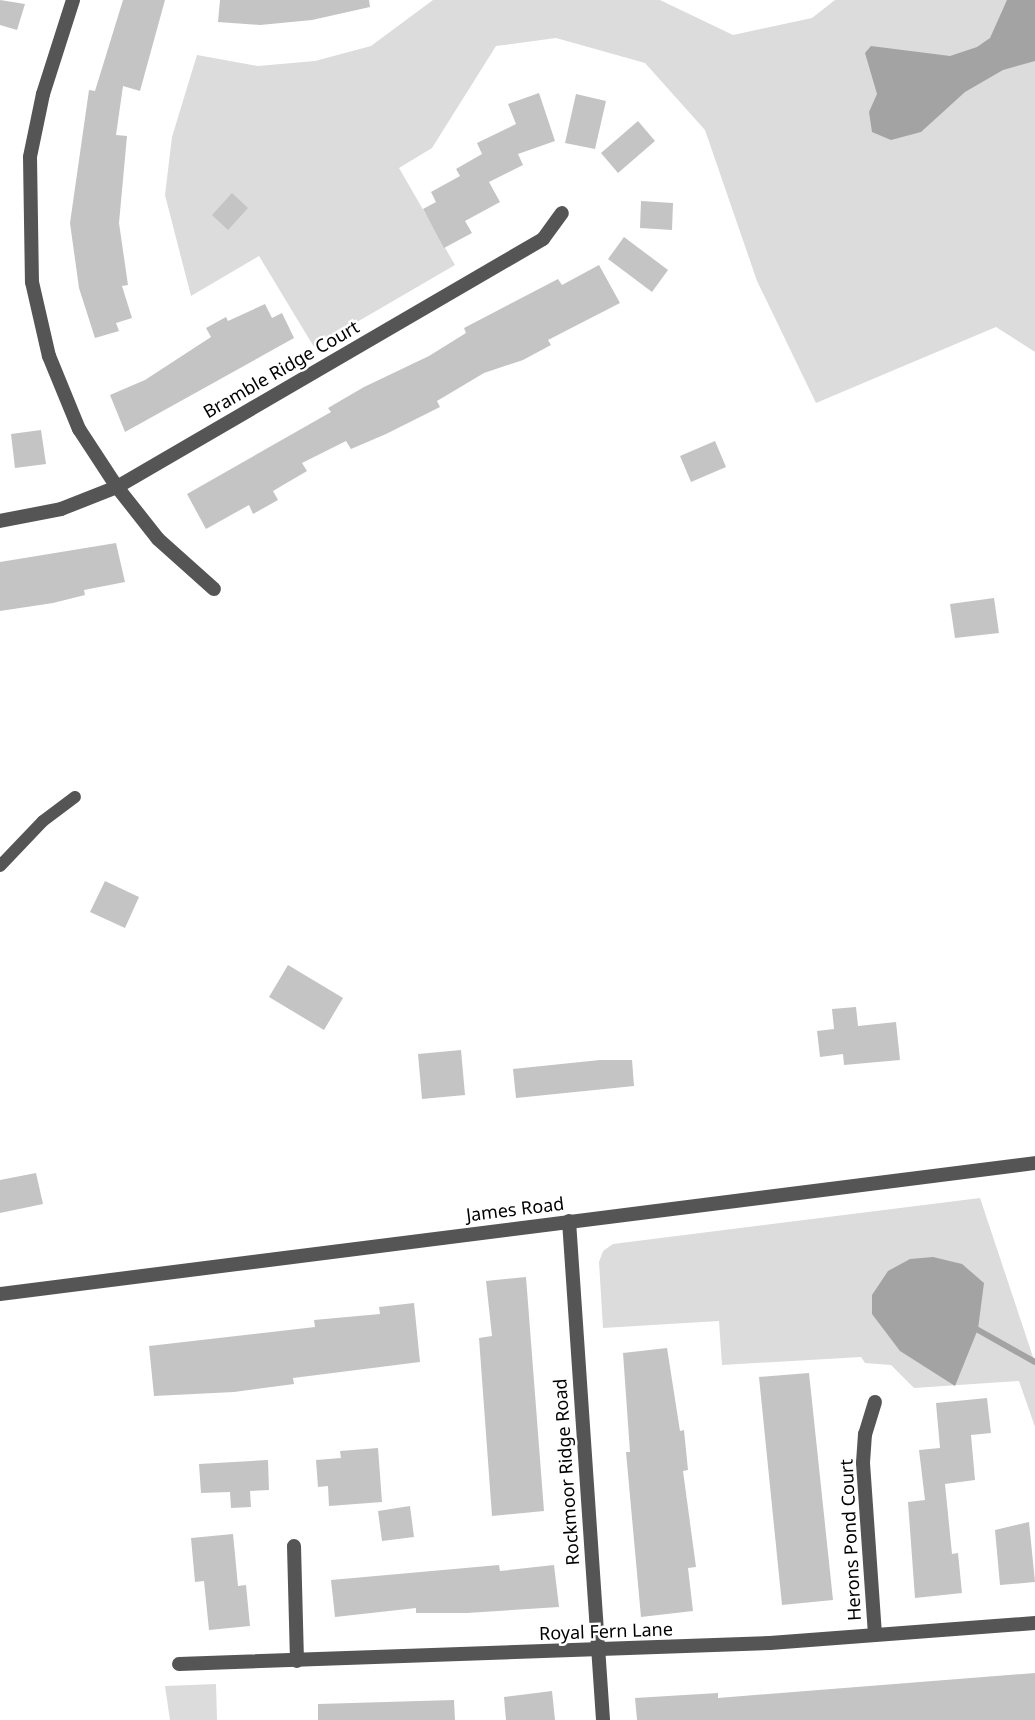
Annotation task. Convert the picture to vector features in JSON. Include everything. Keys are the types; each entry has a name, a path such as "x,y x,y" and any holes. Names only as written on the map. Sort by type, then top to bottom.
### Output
{"street":[{"path":"74,0 43,94 30,157 32,282 49,356 79,429 117,487 158,540 214,589"},
{"name":"Bramble Ridge Court","path":"0,521 61,509 117,487 543,239 562,213"},
{"name":"James Road","path":"0,1294 1035,1163"},
{"name":"Rockmoor Ridge Road","path":"569,1221 603,1720"},
{"name":"Herons Pond Court","path":"875,1402 865,1434 863,1463 875,1635"},
{"path":"294,1546 297,1661"},
{"name":"Royal Fern Lane","path":"179,1664 597,1650 875,1635 1035,1623"}],"lane":[{"path":"0,866 43,821 75,797"}],"shaded area":[{"path":"433,0 660,0 733,35 812,18 835,0 1035,0 1035,352 996,327 816,403 757,281 705,130 645,63 556,38 496,46 432,148 399,168 455,265 314,347 259,256 191,296 165,195 172,137 197,55 258,66 315,61 371,46"},
{"path":"1007,0 1035,0 1035,61 1003,70 965,92 921,132 891,140 872,132 869,112 877,94 865,53 871,46 950,56 977,47 990,38"},
{"path":"980,1198 1035,1363 1035,1427 1019,1381 914,1388 891,1365 865,1363 861,1357 722,1365 719,1321 603,1328 599,1262 603,1251 613,1244"},
{"path":"933,1257 962,1264 984,1283 978,1329 955,1386 900,1351 872,1314 872,1295 888,1271 910,1259"},
{"path":"216,1684 217,1720 170,1720 165,1686"}],"building":[{"path":"0,0 25,4 17,30 0,25"},
{"path":"123,0 165,0 140,91 123,86 116,135 127,136 119,223 128,285 122,286 132,318 116,323 119,331 95,338 79,288 70,223 89,90 95,91"},
{"path":"220,0 369,0 370,7 312,20 260,25 218,22"},
{"path":"539,93 555,141 518,154 523,165 489,182 500,202 465,221 472,233 444,248 423,209 436,202 431,192 460,176 456,169 482,154 477,143 516,124 508,104"},
{"path":"576,94 606,101 595,149 565,143"},
{"path":"638,121 655,141 618,173 601,153"},
{"path":"232,193 248,208 228,230 212,215"},
{"path":"641,201 673,203 672,230 640,228"},
{"path":"624,237 668,270 652,292 608,259"},
{"path":"599,265 620,303 548,340 551,345 523,360 484,373 437,401 440,407 351,449 346,441 302,463 307,471 273,491 278,500 253,514 249,505 206,529 187,494 331,412 328,408 364,387 429,356 466,333 464,328 558,279 562,285"},
{"path":"265,304 272,318 282,313 294,338 125,432 110,395 145,380 211,337 206,328 226,317 228,321"},
{"path":"41,430 46,464 15,468 11,434"},
{"path":"715,441 726,467 691,482 680,456"},
{"path":"116,543 125,582 84,590 85,595 53,603 0,611 0,562"},
{"path":"994,598 999,633 955,638 950,604"},
{"path":"105,881 139,897 125,928 90,912"},
{"path":"288,965 343,998 324,1030 269,997"},
{"path":"856,1007 858,1026 896,1022 900,1060 844,1065 843,1054 820,1057 817,1031 834,1029 832,1009"},
{"path":"461,1050 465,1095 422,1099 418,1054"},
{"path":"600,1060 632,1060 634,1086 516,1098 513,1069"},
{"path":"36,1173 43,1204 0,1213 0,1180"},
{"path":"526,1277 544,1511 492,1516 479,1338 492,1336 486,1281"},
{"path":"414,1303 420,1362 293,1378 294,1384 234,1392 154,1396 149,1346 315,1327 314,1320 380,1314 379,1307"},
{"path":"667,1348 680,1431 684,1430 688,1470 683,1471 696,1567 688,1568 693,1611 641,1617 626,1452 630,1452 623,1353"},
{"path":"809,1373 833,1600 782,1605 759,1377"},
{"path":"987,1398 991,1433 971,1435 975,1480 945,1484 952,1554 958,1553 962,1593 915,1598 908,1502 925,1500 919,1450 940,1448 936,1403"},
{"path":"378,1448 382,1502 329,1506 328,1486 318,1487 316,1460 341,1458 340,1451"},
{"path":"268,1460 269,1490 250,1491 251,1507 231,1508 230,1492 201,1493 199,1464"},
{"path":"410,1506 414,1537 382,1541 378,1511"},
{"path":"1029,1522 1035,1582 1000,1585 995,1530"},
{"path":"233,1534 238,1586 246,1585 250,1626 209,1630 204,1581 195,1582 191,1538"},
{"path":"499,1565 500,1571 554,1565 559,1607 467,1613 416,1613 416,1608 335,1617 331,1580"},
{"path":"1035,1673 1035,1720 637,1720 635,1698 718,1693 718,1698"},
{"path":"552,1691 555,1720 506,1720 504,1697"},
{"path":"454,1700 455,1720 318,1720 318,1704"}],"waterway":[{"path":"971,1326 1035,1362"}]}
